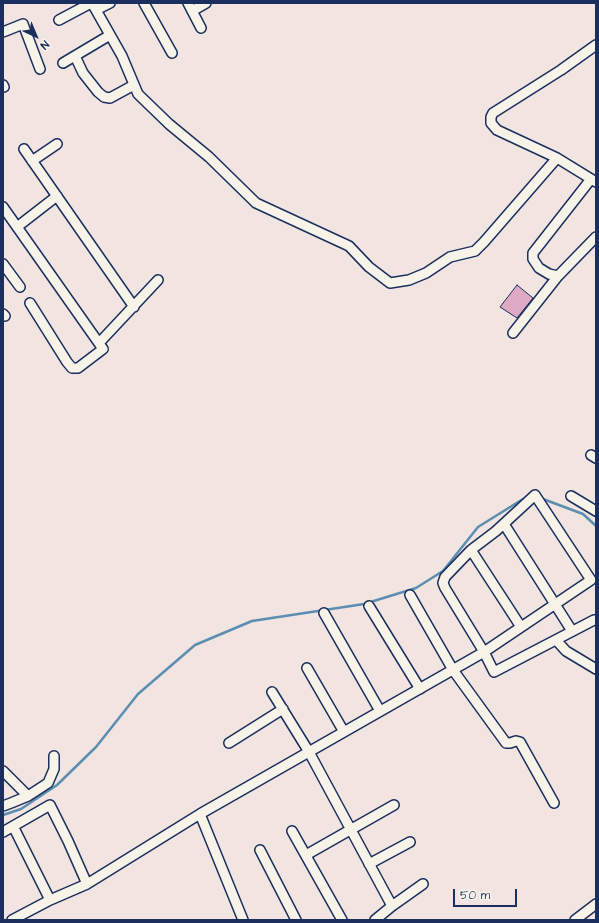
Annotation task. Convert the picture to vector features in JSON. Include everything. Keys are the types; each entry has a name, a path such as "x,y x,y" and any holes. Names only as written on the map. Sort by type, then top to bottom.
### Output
{"street":[{"path":"59,20 93,5 110,3"},
{"path":"144,3 172,53"},
{"path":"201,28 190,7 206,3"},
{"path":"93,5 122,56 138,94 169,124 209,157 256,203 349,246 369,267 390,283 409,280 426,273 450,258 475,251 557,158"},
{"path":"3,32 23,24 40,69"},
{"path":"63,63 110,35"},
{"path":"558,276 549,274 539,268 533,259 533,253 594,180 557,158 497,130 491,122 491,117 493,113 562,70 596,44"},
{"path":"75,56 84,73 98,92 104,97 110,98 134,85"},
{"path":"32,161 57,144"},
{"path":"24,149 134,307"},
{"path":"17,227 57,196"},
{"path":"3,207 103,349 78,368 72,368 30,303"},
{"path":"513,333 558,276 596,237"},
{"path":"3,264 20,287"},
{"path":"99,343 158,280"},
{"path":"12,920 50,900 87,884 200,814 484,652 591,580 535,495 504,524 471,550 445,577 443,583 445,588 484,652 494,672 596,620"},
{"path":"571,496 596,511"},
{"path":"504,524 572,632"},
{"path":"471,550 521,627"},
{"path":"410,595 453,670 506,743 516,741 520,742 554,803"},
{"path":"369,606 420,689"},
{"path":"324,613 380,711"},
{"path":"556,640 566,651 596,669"},
{"path":"307,668 344,732"},
{"path":"272,692 309,752 392,906"},
{"path":"228,743 282,709"},
{"path":"3,806 28,796 48,783 54,769 54,756"},
{"path":"3,771 28,796"},
{"path":"306,855 394,804"},
{"path":"3,832 50,805 87,884"},
{"path":"200,814 243,920"},
{"path":"13,826 50,900"},
{"path":"292,831 342,920"},
{"path":"369,864 410,842"},
{"path":"260,850 296,920"},
{"path":"375,920 423,884"},
{"path":"575,920 596,904"}],"building":[{"path":"517,285 533,298 517,318 500,307"}],"waterway":[{"path":"3,815 21,809 57,785 96,747 138,694 195,645 252,621 364,604 416,588 443,571 478,527 523,499 526,499"},
{"path":"541,499 583,514 596,526"}]}
